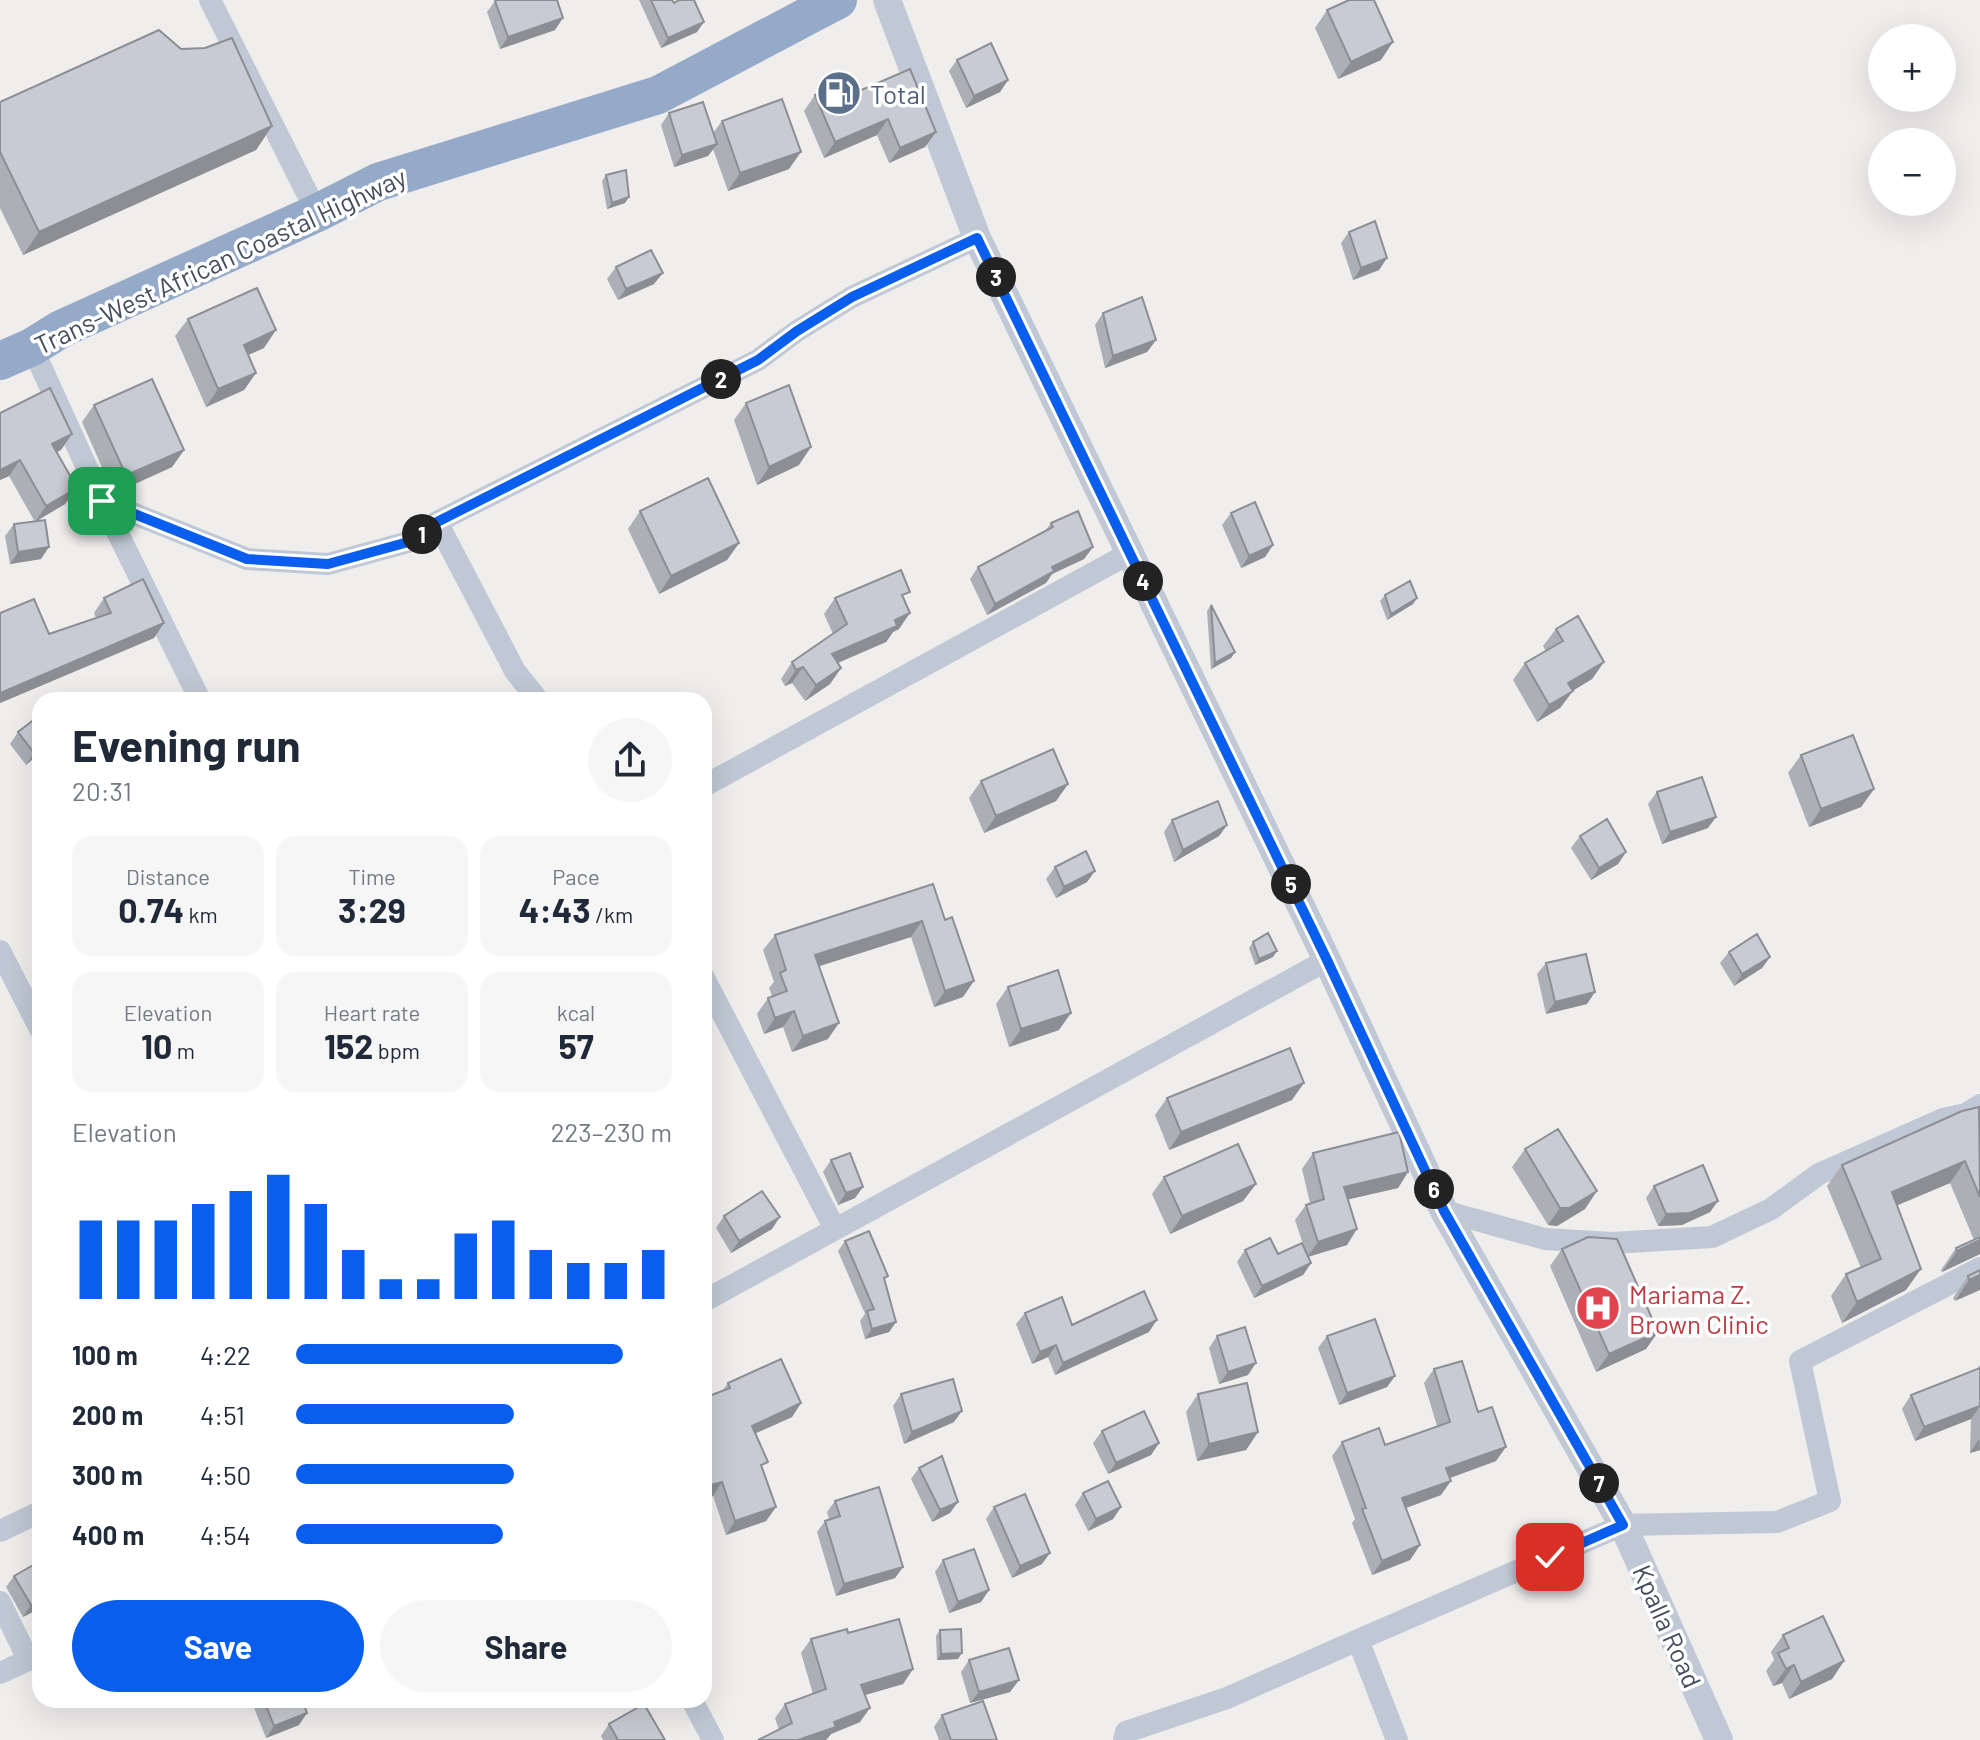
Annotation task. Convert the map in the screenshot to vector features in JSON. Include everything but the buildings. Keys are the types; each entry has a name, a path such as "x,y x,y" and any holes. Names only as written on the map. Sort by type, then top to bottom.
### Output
{"highway":[{"name":"Trans-West African Coastal Highway","path":"16,354 61,329 317,213 378,182 658,95 838,0"}],"street":[{"path":"210,0 317,213"},
{"name":"Kpalla Road","path":"887,0 977,238 1327,960 1444,1211 1623,1525 1719,1740"},
{"path":"102,501 247,559 328,564 412,541 437,522 758,360 852,297 977,238"},
{"path":"16,354 102,501 196,692"},
{"path":"437,522 515,671 532,692"},
{"path":"712,782 1130,553"},
{"path":"0,951 32,1013"},
{"path":"712,1297 1327,960"},
{"path":"712,993 835,1229"},
{"path":"1444,1211 1545,1239 1612,1243 1712,1237 1771,1209 1819,1174 1943,1119 1966,1114 1980,1105"},
{"path":"1121,1737 1227,1698 1623,1525 1777,1522 1830,1501 1800,1361 1980,1268"},
{"path":"0,1531 32,1516"},
{"path":"0,1602 32,1654"},
{"path":"1358,1640 1397,1740"},
{"path":"0,1673 32,1658"},
{"path":"696,1708 713,1740"}],"place":[{"name":"Total","path":"839,93"},
{"name":"Mariama Z. Brown Clinic","path":"1598,1308"}],"route":[{"path":"102,501 247,559 328,564 412,541 437,522 758,360 852,297 977,238 1327,960 1444,1211 1623,1525 1550,1557"}]}
